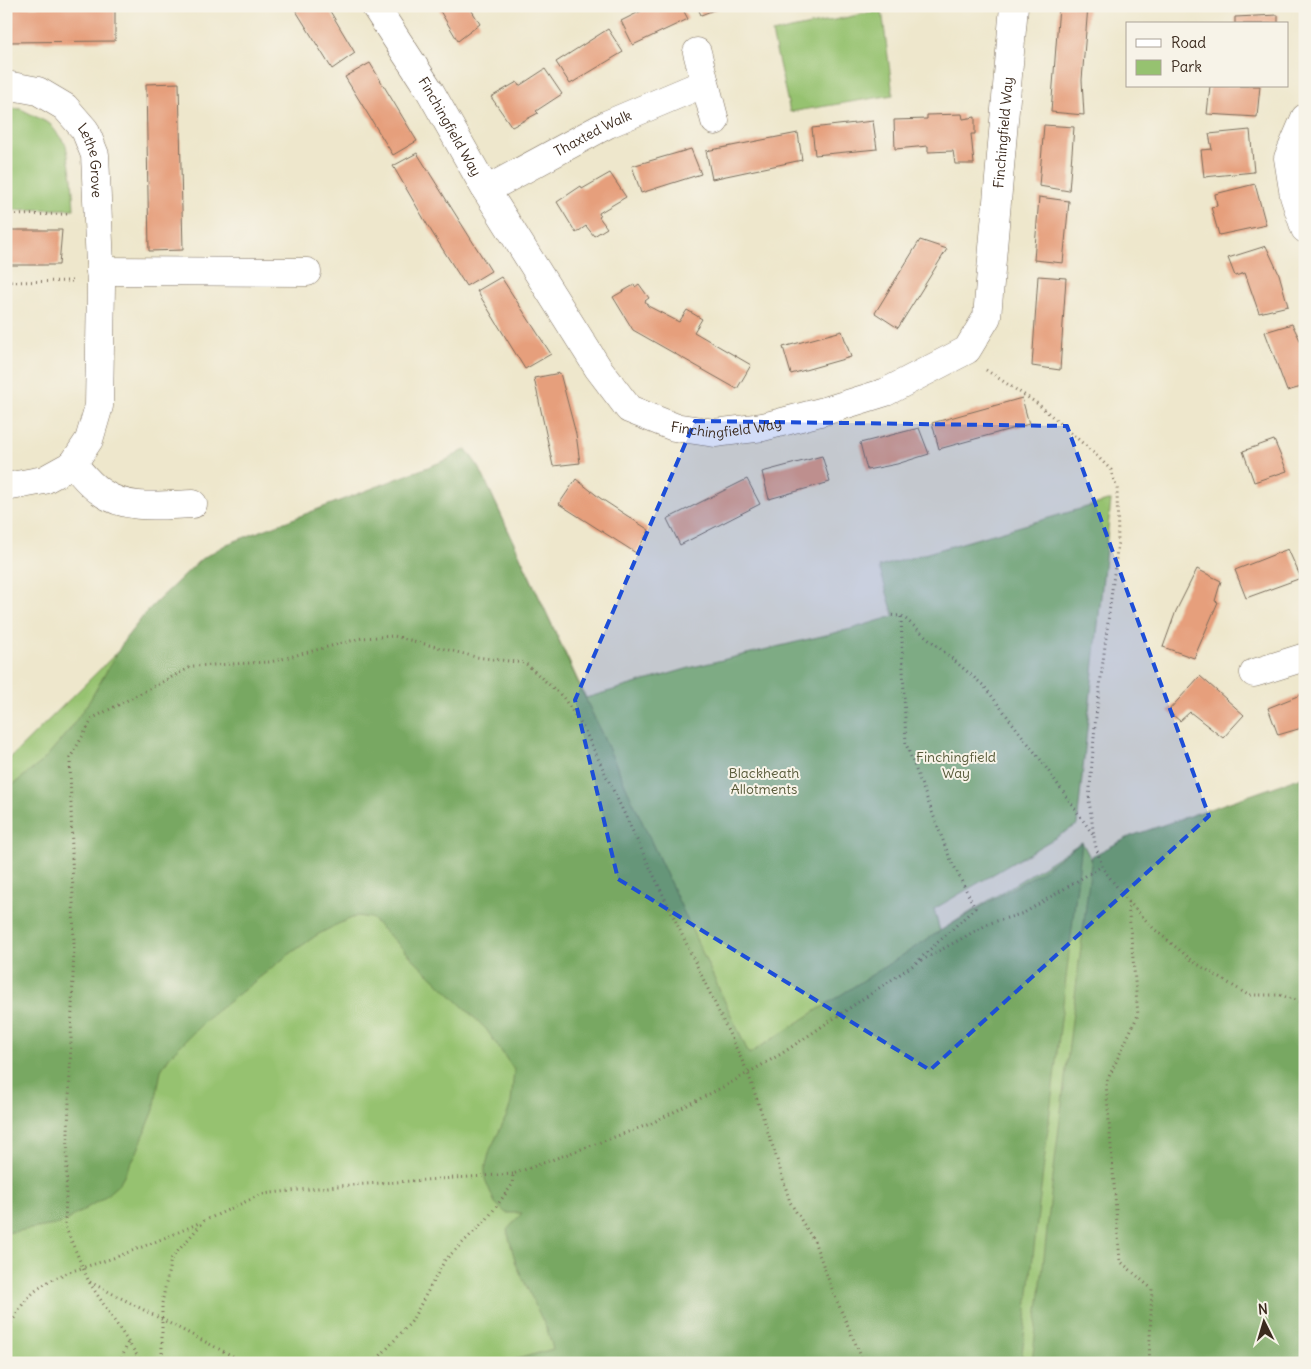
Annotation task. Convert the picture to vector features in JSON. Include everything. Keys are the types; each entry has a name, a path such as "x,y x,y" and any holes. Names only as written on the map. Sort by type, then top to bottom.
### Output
{"street":[{"name":"Finchingfield Way","path":"374,6 430,91 486,190 598,368 629,409 674,427 715,433 763,428 886,392 967,350 987,317 1014,6"},
{"path":"697,52 715,121"},
{"name":"Thaxted Walk","path":"486,190 608,124 705,83"},
{"name":"Lethe Grove","path":"6,85 38,91 65,107 85,130 95,155 101,279 99,406 89,440 73,464"},
{"path":"1305,118 1288,158 1294,196 1305,229"},
{"path":"101,279 307,272"},
{"path":"6,487 44,480 73,464 94,487 119,501 145,505 193,504"},
{"path":"1254,673 1305,657"}],"path":[{"path":"6,214 97,214"},
{"path":"6,282 101,279"},
{"path":"967,350 980,366 1038,404 1095,454 1111,470 1117,489 1118,542 1095,725 1089,800 1094,837 1102,866 1128,901 1154,929 1194,962 1248,995 1280,994 1305,1003"},
{"path":"888,615 901,616 984,686 1040,759 1094,837"},
{"path":"901,616 906,744 949,856 975,908 912,966"},
{"path":"142,1363 89,1282 64,1226 74,945 70,758 93,718 193,666 270,662 362,638 394,636 476,658 525,663 563,697 584,729 748,1073 776,1153 790,1202 814,1241 834,1294 864,1363"},
{"path":"6,1331 27,1300 53,1278 82,1266 100,1262 157,1242 262,1194 337,1186 513,1174 650,1124 748,1073 912,966 990,923 1024,913 1102,866"},
{"path":"1128,901 1138,1015 1106,1083 1120,1261 1152,1289 1148,1363"},
{"path":"374,1363 411,1322 445,1260 487,1219 512,1184 513,1174"},
{"path":"162,1363 162,1304 171,1258 204,1221"},
{"path":"89,1282 246,1363"},
{"path":"120,1363 128,1342"}],"highlighted area":[{"path":"695,421 1067,426 1209,816 930,1070 618,879 575,700"}],"green space":[{"path":"882,10 893,95 790,112 772,33"},
{"path":"6,108 21,109 50,124 66,145 72,178 74,209 6,210"},
{"path":"466,449 479,467 749,1054 940,931 1039,873 1082,842 1021,1363 503,1363 553,1349 548,1332 516,1264 507,1230 522,1213 506,1213 495,1203 485,1179 485,1169 490,1150 511,1103 514,1070 486,1029 371,918 357,916 317,935 287,956 208,1018 170,1056 161,1070 154,1110 137,1152 119,1184 103,1198 64,1222 6,1233 6,790 42,762 70,729 90,700 125,639 148,610 201,559 227,544 446,460"},
{"name":"Blackheath Allotments","path":"479,467 586,698 693,667 851,629 894,616 879,567 1111,500 1077,825 934,909 940,931 1082,842 1116,908 1129,1363 6,1363 6,762 227,544"},
{"path":"1305,776 1305,1363 1032,1363 1092,856 1131,836"}],"building":[{"path":"115,6 115,41 6,42 6,7"},
{"path":"293,6 327,6 355,53 332,69"},
{"path":"437,6 469,6 480,24 458,41"},
{"path":"651,6 681,6 688,19 633,45 621,21"},
{"path":"697,6 724,6 701,15"},
{"path":"1059,6 1088,6 1082,80 1084,115 1051,112"},
{"path":"1278,15 1278,22 1235,22 1235,17"},
{"path":"608,29 623,52 570,84 556,62"},
{"path":"370,63 417,141 393,155 345,77"},
{"path":"545,69 562,94 536,111 538,113 512,127 491,97 517,82 519,86"},
{"path":"179,83 183,250 149,251 146,84"},
{"path":"1210,88 1260,88 1257,117 1207,114"},
{"path":"962,114 963,119 975,117 975,134 971,134 974,164 955,164 953,151 928,152 928,146 895,149 894,120 927,119 927,115"},
{"path":"873,121 877,149 815,155 812,128"},
{"path":"1044,125 1074,127 1069,191 1039,186"},
{"path":"1250,130 1254,172 1204,177 1201,150 1212,149 1209,134"},
{"path":"798,133 802,160 712,179 706,151"},
{"path":"691,149 701,174 641,193 632,166"},
{"path":"417,153 491,271 466,286 393,166"},
{"path":"610,173 626,197 599,213 599,217 607,228 594,236 586,226 576,233 557,202 581,186 582,189"},
{"path":"1255,184 1266,225 1219,235 1211,207 1217,206 1215,194"},
{"path":"1039,197 1069,201 1063,263 1034,260"},
{"path":"6,230 62,230 59,265 6,265"},
{"path":"920,240 947,249 898,328 875,313"},
{"path":"1266,246 1279,274 1288,306 1259,313 1245,273 1235,276 1228,258"},
{"path":"1038,276 1066,278 1060,370 1032,366"},
{"path":"501,277 551,354 525,369 477,291"},
{"path":"639,284 649,298 645,301 648,306 679,322 687,310 702,319 694,332 751,365 737,389 633,330 613,297"},
{"path":"1292,324 1305,350 1305,386 1287,391 1265,332"},
{"path":"842,331 851,357 791,374 783,347"},
{"path":"560,373 576,434 580,463 553,466 534,378"},
{"path":"1022,398 1029,424 939,449 932,423"},
{"path":"919,428 929,454 897,464 867,470 860,443"},
{"path":"1274,440 1287,471 1254,482 1243,451"},
{"path":"822,456 830,482 769,499 762,472"},
{"path":"576,479 600,498 649,530 636,553 559,504"},
{"path":"747,479 760,504 680,545 667,519"},
{"path":"1288,549 1301,578 1246,598 1235,570"},
{"path":"1197,569 1221,581 1215,601 1218,602 1194,658 1163,647 1176,611"},
{"path":"1200,676 1244,715 1223,738 1190,712 1180,721 1168,711"},
{"path":"1305,693 1305,727 1278,735 1268,708"}]}
